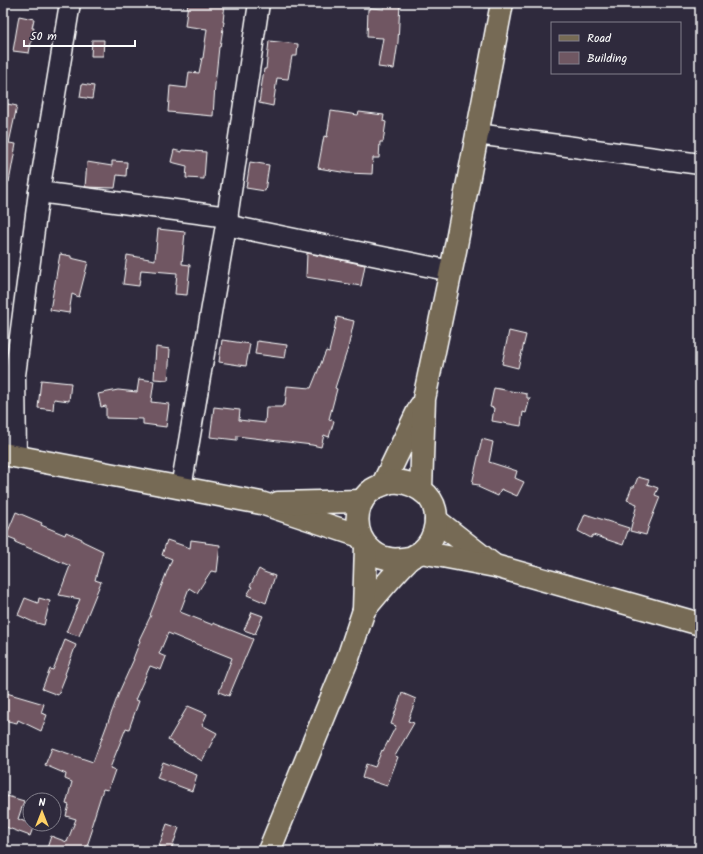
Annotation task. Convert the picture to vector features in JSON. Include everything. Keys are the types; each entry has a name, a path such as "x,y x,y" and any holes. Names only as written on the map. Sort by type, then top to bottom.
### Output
{"main road":[{"path":"421,489 424,399 451,271 502,3"},
{"path":"383,484 424,399"},
{"path":"10,456 261,503 363,541 375,554 385,558 397,560 415,555 495,566 700,624"},
{"path":"269,851 348,658 364,610 363,541 358,526 358,514 362,501 371,491 383,484 397,482 410,484 421,489 429,498 435,509 435,532 429,543 415,555 364,610"},
{"path":"261,503 362,501"},
{"path":"436,520 495,566"}],"street":[{"path":"10,456 15,375 39,192 70,3"},
{"path":"181,488 227,221 259,3"},
{"path":"477,134 700,164"},
{"path":"39,192 227,221 451,271"}],"building":[{"path":"188,3 225,3 224,22 219,47 213,116 168,112 170,86 187,88 189,72 199,73 203,58 207,29 185,26"},
{"path":"385,3 400,3 398,42 394,69 378,67 383,38 367,37 368,9 384,9"},
{"path":"19,16 34,19 32,28 34,28 29,53 13,51"},
{"path":"92,40 104,40 103,56 91,56"},
{"path":"269,41 298,44 297,56 292,56 288,79 277,78 273,106 259,103 264,69 266,69"},
{"path":"82,84 94,86 92,99 80,97"},
{"path":"3,103 17,106 9,143 16,144 9,182 3,181"},
{"path":"331,111 358,115 359,112 384,115 383,121 386,122 383,142 380,142 379,158 373,158 372,174 347,173 318,168 324,136 327,137"},
{"path":"174,150 182,152 182,150 206,152 204,179 186,178 187,166 171,162"},
{"path":"112,161 127,162 126,176 117,175 115,188 85,187 87,162 112,166"},
{"path":"250,162 269,165 265,191 246,188"},
{"path":"158,229 185,232 182,264 190,265 187,295 175,294 177,273 141,270 139,286 123,284 127,255 155,260"},
{"path":"307,253 365,265 361,286 306,277"},
{"path":"60,254 88,262 79,297 72,294 69,313 50,310"},
{"path":"337,317 354,321 348,348 335,388 337,389 329,419 334,421 329,437 324,435 321,447 237,436 237,440 210,437 214,407 240,410 239,420 265,423 266,407 282,407 285,405 287,386 311,388 326,351 329,352"},
{"path":"509,331 526,335 518,368 502,364"},
{"path":"222,340 250,344 246,366 219,362"},
{"path":"257,341 287,345 285,358 255,354"},
{"path":"156,347 170,349 168,380 154,379"},
{"path":"139,379 154,381 151,402 169,404 166,427 143,424 143,419 106,418 106,406 101,407 98,394 118,390 137,392"},
{"path":"41,380 71,383 69,401 54,399 53,410 38,408"},
{"path":"494,388 527,394 527,398 530,398 526,413 523,412 521,426 492,421 494,408 490,407"},
{"path":"482,439 493,442 489,462 517,471 515,478 524,482 517,496 501,489 498,496 478,487 479,485 472,484"},
{"path":"638,477 649,480 647,484 658,488 655,495 660,497 646,535 630,531 637,504 627,500"},
{"path":"16,512 65,535 66,532 82,539 82,541 103,551 95,580 101,582 79,636 66,632 80,599 59,595 70,566 15,542 16,540 6,536"},
{"path":"585,514 629,528 623,545 593,535 591,538 578,531"},
{"path":"167,540 190,548 191,540 220,545 217,572 211,571 197,593 189,588 180,612 253,639 229,696 219,692 232,658 168,633 159,654 166,657 161,670 150,666 135,700 139,701 129,729 126,728 110,768 115,770 108,790 103,789 91,827 93,828 86,849 88,851 46,851 51,836 67,842 76,819 66,816 69,805 66,804 72,782 65,779 66,774 45,765 52,748 93,762 120,690 134,659 140,641 139,640 151,615 172,559 162,555"},
{"path":"259,569 275,576 266,603 247,595"},
{"path":"25,598 38,603 39,598 50,601 44,625 18,615"},
{"path":"252,612 263,616 255,634 244,630"},
{"path":"65,640 76,645 58,695 42,689 50,669 53,670"},
{"path":"3,692 44,704 41,713 47,715 41,731 18,720 17,723 3,720"},
{"path":"402,693 416,699 408,721 414,723 395,756 398,757 387,786 362,778 366,764 375,767 382,750 383,751 396,726 391,724"},
{"path":"188,706 207,714 202,725 217,733 202,761 168,740"},
{"path":"163,762 197,775 192,791 157,778"},
{"path":"3,796 6,798 7,796 22,800 22,807 18,819 22,820 22,832 31,832 30,836 3,826"},
{"path":"167,824 179,828 171,850 159,846"}]}
